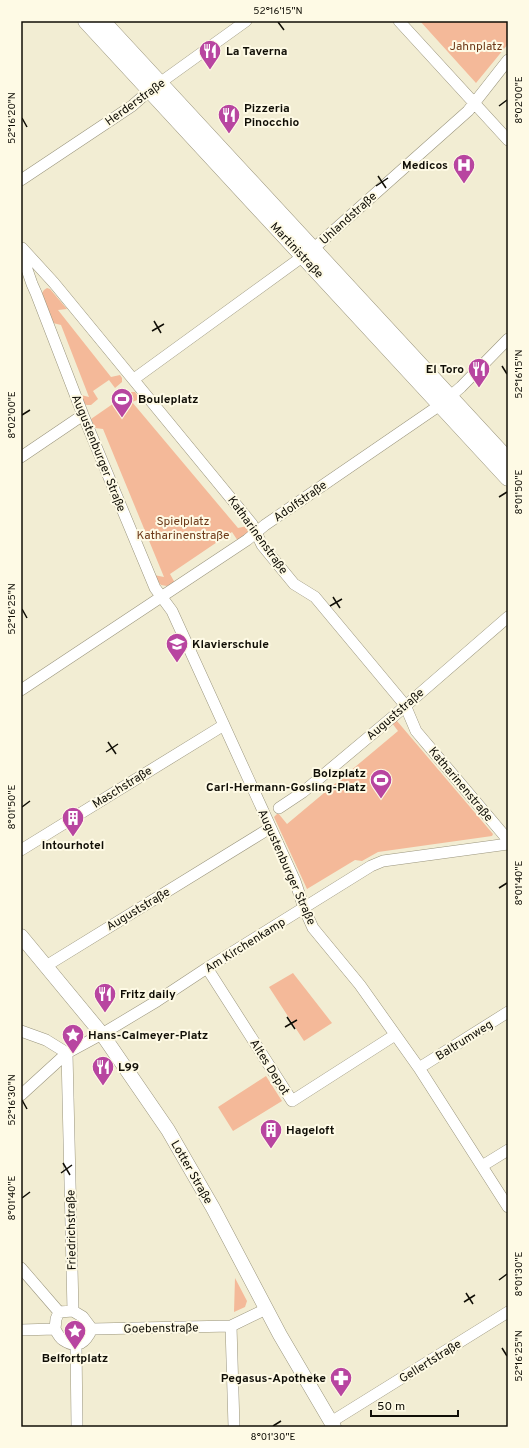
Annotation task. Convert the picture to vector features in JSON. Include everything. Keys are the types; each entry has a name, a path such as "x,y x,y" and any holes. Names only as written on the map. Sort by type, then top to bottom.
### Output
{"main road":[{"name":"Martinistraße","path":"86,21 155,87 445,401 508,478"},
{"name":"Martinistraße","path":"102,21 155,87"},
{"name":"Martinistraße","path":"445,401 508,460"}],"street":[{"name":"Herderstraße","path":"21,180 132,106 155,87 246,21"},
{"path":"399,21 508,140"},
{"path":"474,103 508,60"},
{"name":"Uhlandstraße","path":"134,379 308,253 468,111 474,103"},
{"name":"Katharinenstraße","path":"21,248 54,283 252,524 262,545 294,584 315,597 405,705 416,731 508,840"},
{"name":"Augustenburger Straße","path":"21,252 83,415 155,588 172,611 295,881 304,908 314,928 360,985 419,1068 508,1207"},
{"path":"36,292 42,284 47,282 54,283"},
{"name":"Adolfstraße","path":"21,690 247,540 445,401 508,339"},
{"path":"21,457 83,415"},
{"name":"Auguststraße","path":"279,808 303,792 508,617"},
{"name":"Maschstraße","path":"21,850 224,725"},
{"name":"Auguststraße","path":"46,966 270,828"},
{"name":"Am Kirchenkamp","path":"21,1095 67,1053 157,1001 371,866 383,861 508,844"},
{"name":"Lotter Straße","path":"21,936 102,1034 164,1124 213,1208 266,1309 332,1425"},
{"name":"Altes Depot","path":"208,968 292,1101 396,1035"},
{"name":"Baltrumweg","path":"419,1068 508,1012"},
{"path":"21,1031 46,1040 67,1053"},
{"name":"Friedrichstraße","path":"67,1053 73,1311"},
{"path":"482,1166 508,1150"},
{"path":"21,1268 59,1312"},
{"path":"234,1427 231,1326 266,1309"},
{"path":"73,1311 82,1317 92,1329 88,1338 83,1342 76,1344 63,1340 55,1330 56,1319 59,1312 73,1311"},
{"name":"Gellertstraße","path":"332,1425 508,1312"},
{"name":"Goebenstraße","path":"92,1329 231,1326"},
{"path":"21,1330 55,1330"},
{"path":"76,1344 77,1427"}],"green space":[{"name":"Jahnplatz","path":"420,21 508,21 508,44 476,83"},
{"path":"47,288 50,289 67,309 58,310 111,377 120,375 122,378 122,382 115,388 109,380 93,391 98,399 91,405 84,404 81,395 89,397 61,325 53,323 42,293"},
{"name":"Spielplatz Katharinenstraße","path":"130,392 135,392 140,399 132,402 238,528 247,526 248,532 238,541 232,532 170,574 175,583 167,586 161,585 154,575 164,577 103,429 95,428 91,419"},
{"path":"397,721 493,834 492,836 378,852 362,861 355,860 307,889 274,817 278,813 287,824 398,731 392,723"},
{"path":"293,973 332,1023 304,1041 269,987"},
{"path":"266,1076 282,1101 233,1131 218,1107"},
{"path":"235,1278 247,1301 245,1307 234,1312"}],"place":[{"name":"La Taverna","path":"210,70"},
{"name":"Pizzeria Pinocchio","path":"229,134"},
{"name":"Medicos","path":"464,184"},
{"name":"El Toro","path":"479,388"},
{"name":"Bouleplatz","path":"122,418"},
{"name":"Klavierschule","path":"177,664"},
{"name":"Bolzplatz Carl-Hermann-Gosling-Platz","path":"381,800"},
{"name":"Intourhotel","path":"73,838"},
{"name":"Fritz daily","path":"105,1014"},
{"name":"Hans-Calmeyer-Platz","path":"73,1054"},
{"name":"L99","path":"103,1086"},
{"name":"Hageloft","path":"271,1150"},
{"name":"Belfortplatz","path":"75,1350"},
{"name":"Pegasus-Apotheke","path":"341,1398"}]}
